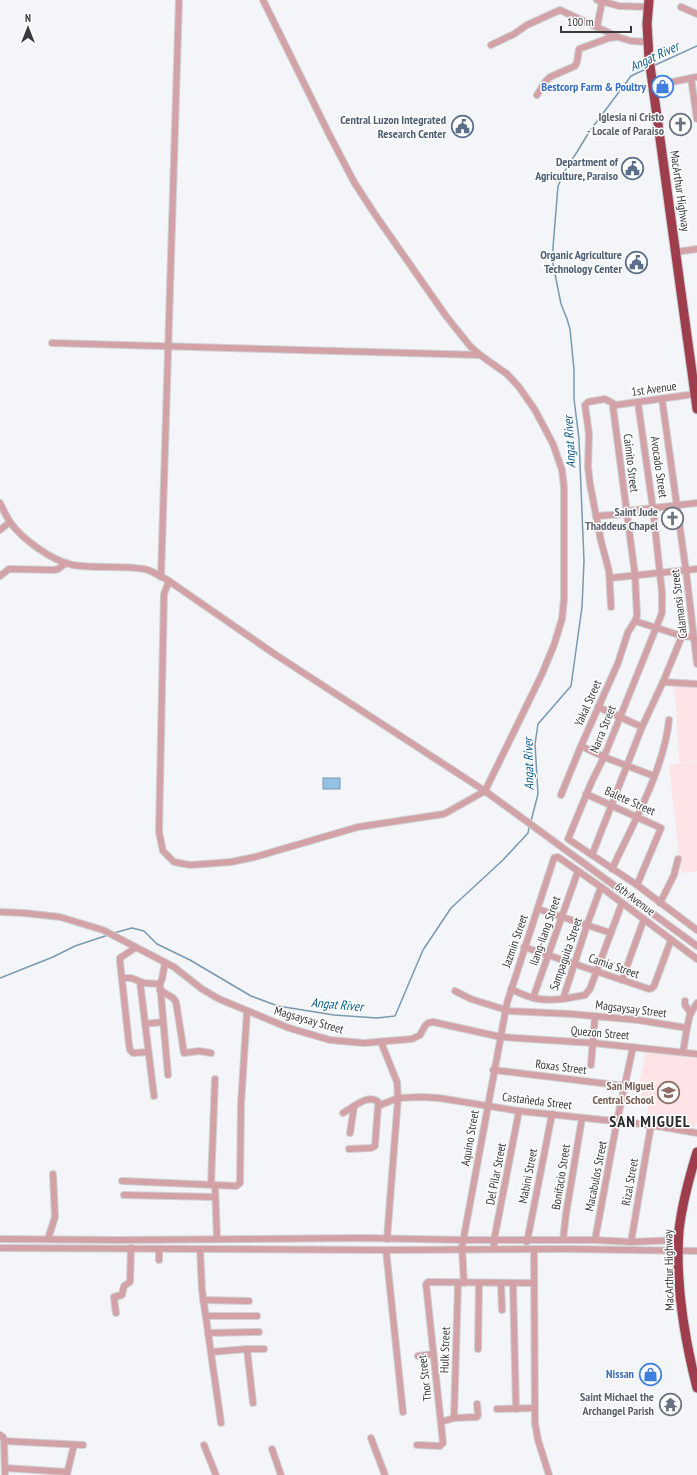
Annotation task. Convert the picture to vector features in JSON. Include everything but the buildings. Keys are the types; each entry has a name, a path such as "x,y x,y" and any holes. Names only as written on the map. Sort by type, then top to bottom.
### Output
{"highway":[{"name":"MacArthur Highway","path":"649,4 647,24 649,58 697,409"},
{"name":"MacArthur Highway","path":"697,1152 682,1211 679,1245 679,1290 683,1327 697,1388"}],"street":[{"path":"161,577 179,0"},
{"path":"169,582 164,594 159,832 163,851 174,862 195,865 231,862 255,857 358,827 444,814 485,791 542,674 554,645 562,619 564,599 564,487 558,456 535,410 513,380 500,368 480,355 470,346 446,316 374,213 354,182 263,0"},
{"path":"597,27 600,1 619,6 649,4"},
{"path":"681,7 697,14"},
{"path":"491,44 560,10 618,37 630,41 648,42"},
{"path":"537,95 545,82 550,78 575,66 579,49 609,38 618,37"},
{"path":"652,81 694,77 697,119"},
{"path":"676,252 697,249"},
{"path":"52,343 480,355"},
{"name":"1st Avenue","path":"596,516 589,478 589,434 585,405 588,402 605,400 616,405 662,399 696,397"},
{"name":"Calamansi Street","path":"662,399 686,571 697,664"},
{"name":"Avocado Street","path":"638,403 654,509 660,573 662,613 657,628"},
{"name":"Caimito Street","path":"616,405 613,408 635,576 637,616 635,621"},
{"path":"0,502 10,522 30,542 46,553 66,563 94,567 143,569 153,572 169,582 282,659 450,770 485,791 697,946"},
{"path":"611,607 610,578 596,516 697,503"},
{"path":"0,530 10,522"},
{"path":"0,576 9,569 54,570 66,563"},
{"path":"610,578 697,569"},
{"path":"635,621 682,636 694,636"},
{"name":"Yakal Street","path":"561,795 618,663 628,632 635,621"},
{"name":"Narra Street","path":"592,855 568,839 586,794 604,757 657,628"},
{"path":"682,636 642,727 592,855 637,885 697,930"},
{"path":"663,682 697,684"},
{"path":"598,707 642,727"},
{"path":"612,869 654,776 664,747 669,720"},
{"path":"581,746 604,757 654,776"},
{"name":"Balete Street","path":"586,794 660,827 661,830 637,885"},
{"name":"Jazmin Street","path":"501,1037 510,989 554,858 558,858"},
{"name":"6th Avenue","path":"558,858 601,887 697,959"},
{"path":"660,903 674,875 678,859"},
{"name":"Ilang-Ilang Street","path":"533,998 578,871"},
{"name":"Sampaguita Street","path":"510,989 525,996 543,1000 563,999 601,887"},
{"path":"563,999 585,995 590,989 598,972 622,903"},
{"path":"538,908 611,933"},
{"name":"Magsaysay Street","path":"0,912 60,917 103,930 166,963 213,996 289,1028 330,1040 351,1043 381,1042 417,1037 425,1026 432,1022 501,1037"},
{"path":"668,925 678,916"},
{"path":"622,980 644,919"},
{"name":"Camia Street","path":"524,947 647,989 652,988 671,940"},
{"path":"136,948 120,958 130,1050 135,1053 148,1052"},
{"path":"166,963 161,984 168,1075"},
{"path":"161,984 174,968"},
{"path":"122,978 131,978 140,982 161,984 176,1002 184,1053 199,1051 211,1053"},
{"path":"140,982 154,1096"},
{"name":"Magsaysay Street","path":"455,991 471,999 506,1010 638,1020 687,1028"},
{"path":"685,1001 685,1005 691,1013"},
{"path":"683,1052 691,1013 697,1003"},
{"path":"122,1181 236,1186 240,1183 241,1097 247,1011"},
{"path":"591,1065 595,1016"},
{"path":"145,1024 163,1022"},
{"name":"Quezon Street","path":"501,1037 593,1043 697,1054"},
{"name":"Aquino Street","path":"461,1283 462,1245 493,1070 501,1037"},
{"path":"381,1042 397,1082 398,1098 387,1239"},
{"name":"Macabulos Street","path":"595,1240 617,1121 633,1047"},
{"name":"Roxas Street","path":"493,1070 625,1086"},
{"path":"213,1243 215,1196 213,1185 215,1078"},
{"name":"Castañeda Street","path":"380,1104 398,1098 431,1096 519,1111 651,1125 697,1133"},
{"path":"343,1113 361,1102 368,1100 377,1101 380,1104 377,1109 375,1146 371,1148 349,1149"},
{"path":"350,1133 354,1107"},
{"name":"Del Pilar Street","path":"494,1245 519,1111"},
{"name":"Mabini Street","path":"549,1475 534,1423 534,1282 528,1245 552,1114"},
{"name":"Bonifacio Street","path":"567,1244 566,1214 582,1118"},
{"name":"Rizal Street","path":"632,1242 651,1125"},
{"path":"48,1239 54,1216 53,1174"},
{"path":"124,1195 215,1196"},
{"path":"0,1239 24,1243 117,1244 387,1239 440,1245 567,1244 595,1240 679,1245 697,1251"},
{"path":"0,1248 48,1239 117,1244 131,1248 159,1249 200,1249 213,1243 386,1250 440,1245 679,1245"},
{"path":"116,1313 114,1297 122,1295 124,1286 130,1282 131,1248"},
{"path":"159,1249 159,1260"},
{"path":"200,1249 203,1300 221,1423"},
{"path":"386,1250 403,1412"},
{"name":"Thor Street","path":"418,1445 442,1445 441,1422 426,1284 428,1282 461,1283"},
{"path":"461,1283 534,1282"},
{"name":"Hulk Street","path":"454,1418 461,1283"},
{"path":"478,1349 479,1283"},
{"path":"501,1283 502,1310"},
{"path":"513,1283 516,1409"},
{"path":"203,1300 249,1301"},
{"path":"206,1316 257,1316"},
{"path":"208,1333 260,1332"},
{"path":"247,1349 253,1403"},
{"path":"211,1352 264,1349"},
{"path":"418,1356 433,1354"},
{"path":"441,1422 454,1418 477,1417 477,1404"},
{"path":"496,1409 534,1408"},
{"path":"0,1435 3,1437 4,1441 5,1475"},
{"path":"371,1438 385,1475"},
{"path":"4,1441 83,1445"},
{"path":"204,1444 216,1475"},
{"path":"5,1468 36,1472 67,1473 74,1445"},
{"path":"272,1449 281,1475"}],"shaded area":[{"path":"673,685 697,685 697,761 679,763"},
{"path":"697,762 697,871 681,873 669,765"},
{"name":"San Miguel Central School","path":"646,1052 697,1058 697,1122 695,1127 647,1118 648,1104 640,1102 644,1083 640,1082"}],"water":[{"path":"323,778 340,778 340,789 323,789"}],"waterway":[{"name":"Angat River","path":"653,66 697,46"},
{"name":"Angat River","path":"531,821 538,794 535,744 538,724 571,686 582,607 584,561 579,439 574,399 574,370 570,329 561,304 553,264 558,186 567,167 589,132 631,76 648,68"},
{"name":"Angat River","path":"114,933 132,928 144,931 157,944 190,960 251,996 278,1006 334,1015 377,1018 395,1016 423,950 451,908 503,860 528,833 529,827"},
{"name":"Angat River","path":"0,978 53,957 75,946 108,935"}],"place":[{"name":"Bestcorp Farm & Poultry","path":"662,87"},
{"name":"Iglesia ni Cristo - Locale of Paraiso","path":"680,124"},
{"name":"Central Luzon Integrated Research Center","path":"462,127"},
{"name":"Department of Agriculture, Paraiso","path":"633,169"},
{"name":"Organic Agriculture Technology Center","path":"637,262"},
{"name":"Saint Jude Thaddeus Chapel","path":"673,519"},
{"name":"San Miguel Central School","path":"669,1093"},
{"name":"Nissan","path":"650,1374"},
{"name":"Saint Michael the Archangel Parish","path":"670,1404"}],"district":[{"name":"SAN MIGUEL","path":"650,1121"}]}
